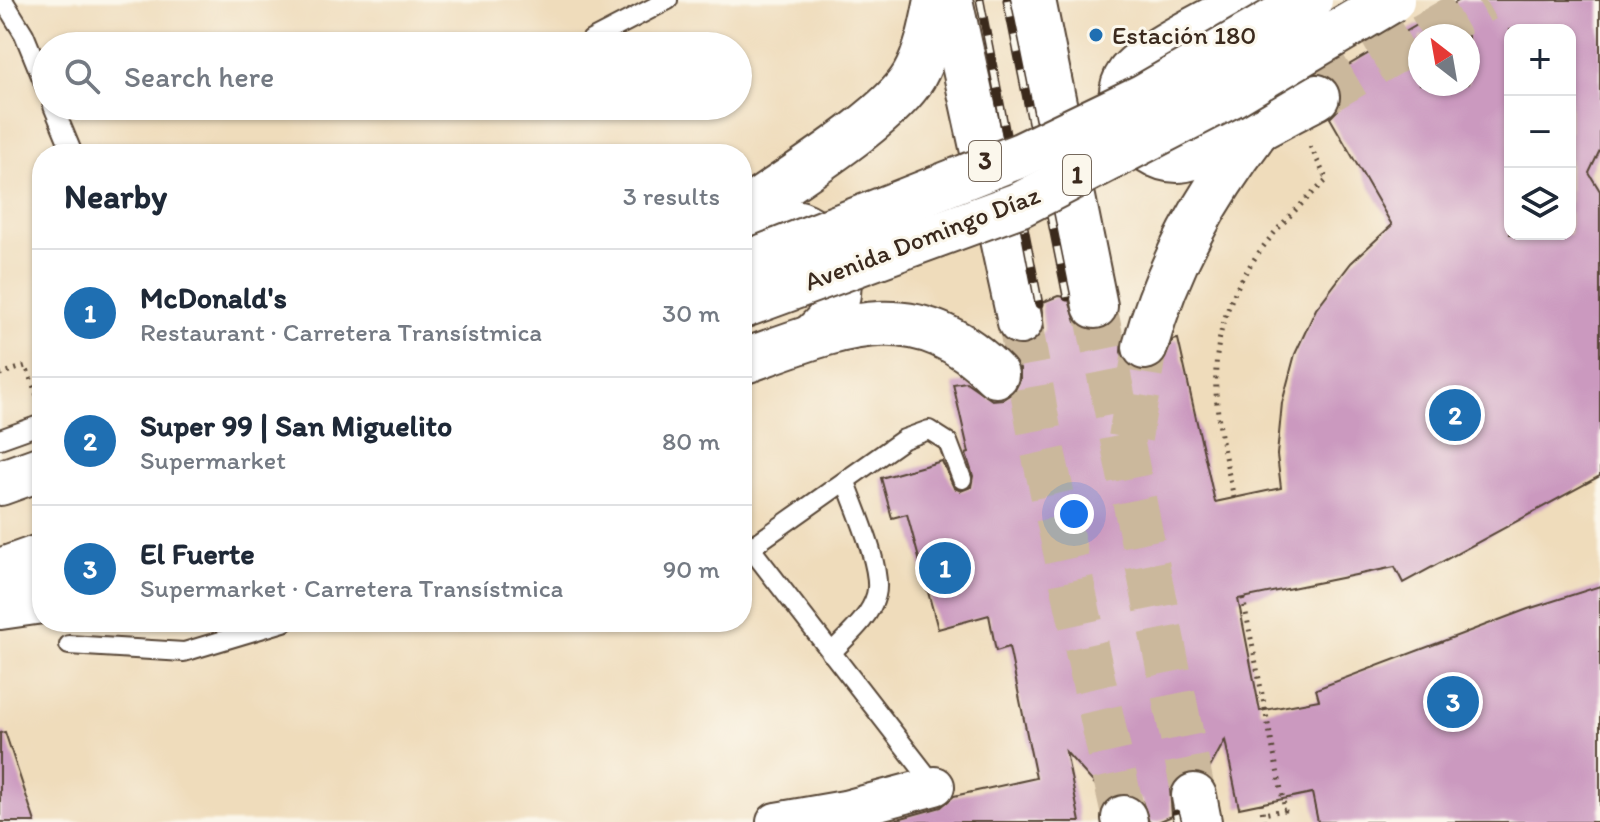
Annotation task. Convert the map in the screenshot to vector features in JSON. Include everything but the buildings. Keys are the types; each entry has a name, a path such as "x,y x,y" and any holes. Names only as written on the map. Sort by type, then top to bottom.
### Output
{"main road":[{"path":"752,206 850,137 903,91 925,52 937,0"},
{"name":"3","path":"950,0 1020,322"},
{"path":"1033,0 1095,306"},
{"path":"1249,0 1139,64 1124,82 1122,108 1142,145 1154,154 1178,160 1193,157 1289,111"},
{"name":"Avenida Domingo Díaz","path":"752,261 1021,155 1144,96 1310,0"},
{"name":"Avenida Domingo Díaz","path":"752,302 1021,204 1230,96 1392,0"},
{"path":"1145,347 1178,254 1200,212 1289,111"},
{"path":"752,221 798,223 821,237 836,261 840,288 832,315 813,336"},
{"path":"752,358 813,336 864,324 916,325 956,341 996,375"},
{"path":"0,483 32,472"},
{"path":"0,571 32,560"},
{"path":"0,607 32,602"}],"street":[{"path":"776,822 845,810 935,786"}],"lane":[{"path":"3,0 32,54"},
{"path":"606,32 668,0"},
{"path":"59,120 69,144"},
{"path":"0,439 32,428"},
{"path":"752,538 846,482 904,439 929,430 948,442 962,479"},
{"path":"831,653 867,614 877,593 875,571 846,482"},
{"path":"752,550 935,786"},
{"path":"69,645 184,652 251,632"}],"path":[{"path":"1234,498 1217,412 1216,368 1222,328 1252,259 1280,222 1327,180 1289,111"},
{"path":"0,374 26,366 32,382"},
{"path":"1243,598 1285,810 1263,814"},
{"path":"1261,803 1264,822"}],"tunnel":[{"path":"1443,24 1485,0"},
{"path":"1317,97 1408,44"},
{"path":"1095,306 1194,796"},
{"path":"1020,322 1042,447 1124,818"},
{"path":"1130,438 1145,347"}],"railway":[{"path":"980,0 1039,304"},
{"path":"1007,0 1067,297"},
{"path":"1176,814 1178,822"}],"place":[{"name":"Estación 180","path":"1096,35"},
{"name":"Super 99 | San Miguelito","path":"1455,415"},
{"name":"McDonald's","path":"945,568"},
{"name":"El Fuerte","path":"1453,702"}]}
